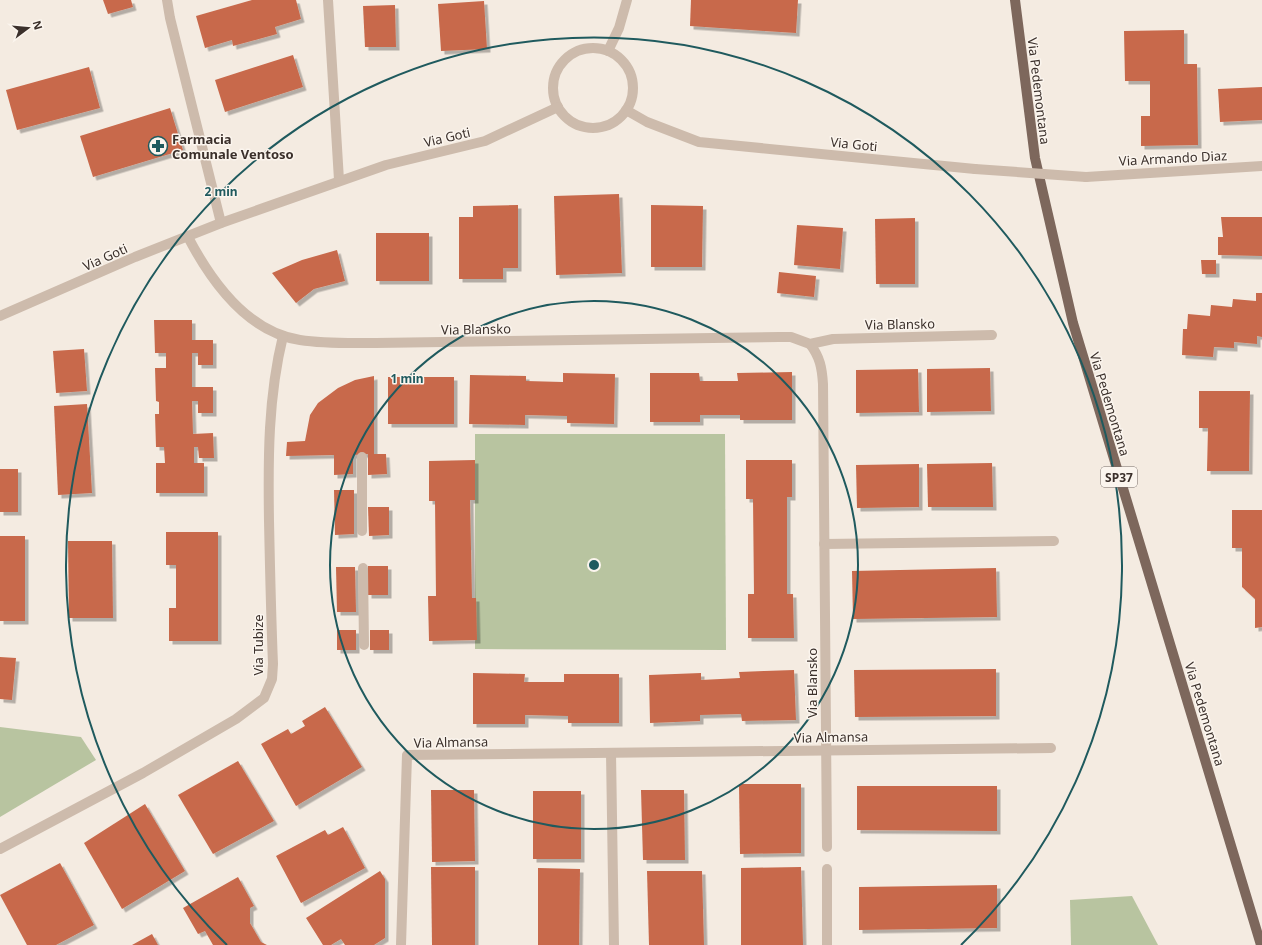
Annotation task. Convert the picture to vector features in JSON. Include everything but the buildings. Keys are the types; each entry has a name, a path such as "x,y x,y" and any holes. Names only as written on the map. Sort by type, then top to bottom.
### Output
{"main road":[{"name":"Via Pedemontana","path":"1015,0 1035,158 1071,316 1260,945"}],"street":[{"path":"167,0 170,18 221,223"},
{"path":"328,0 339,180"},
{"path":"608,51 619,28 627,0"},
{"path":"586,48 597,48 608,51 618,56 626,65 631,76 633,87 631,99 626,110 620,118 611,124 591,128 572,122 558,107 554,97 554,75 559,65 576,51 586,48"},
{"name":"Via Goti","path":"0,316 135,257 221,223 339,180 386,165 485,141 558,107"},
{"name":"Via Goti","path":"626,110 647,122 699,142 975,169 1086,177"},
{"name":"Via Armando Diaz","path":"1086,177 1262,166"},
{"name":"Via Blansko","path":"188,236 211,276 228,297 255,320 283,336 299,340 324,343 376,343 785,337 801,340 810,344 818,354 822,368 823,384 827,847"},
{"name":"Via Blansko","path":"810,344 833,339 992,335"},
{"name":"Via Tubize","path":"0,849 143,773 236,718 264,698 270,683 273,664 269,483 271,415 276,364 283,336"},
{"path":"362,457 362,531"},
{"path":"824,544 1054,541"},
{"path":"363,568 364,645"},
{"name":"Via Almansa","path":"401,945 407,756 1051,748"},
{"path":"612,753 614,945"},
{"path":"827,869 827,945"}],"green space":[{"path":"475,434 725,434 726,650 475,649"},
{"path":"0,727 81,737 96,760 0,817"},
{"path":"1132,896 1158,945 1071,945 1070,900"}],"place":[{"name":"Farmacia Comunale Ventoso","path":"158,146"}]}
